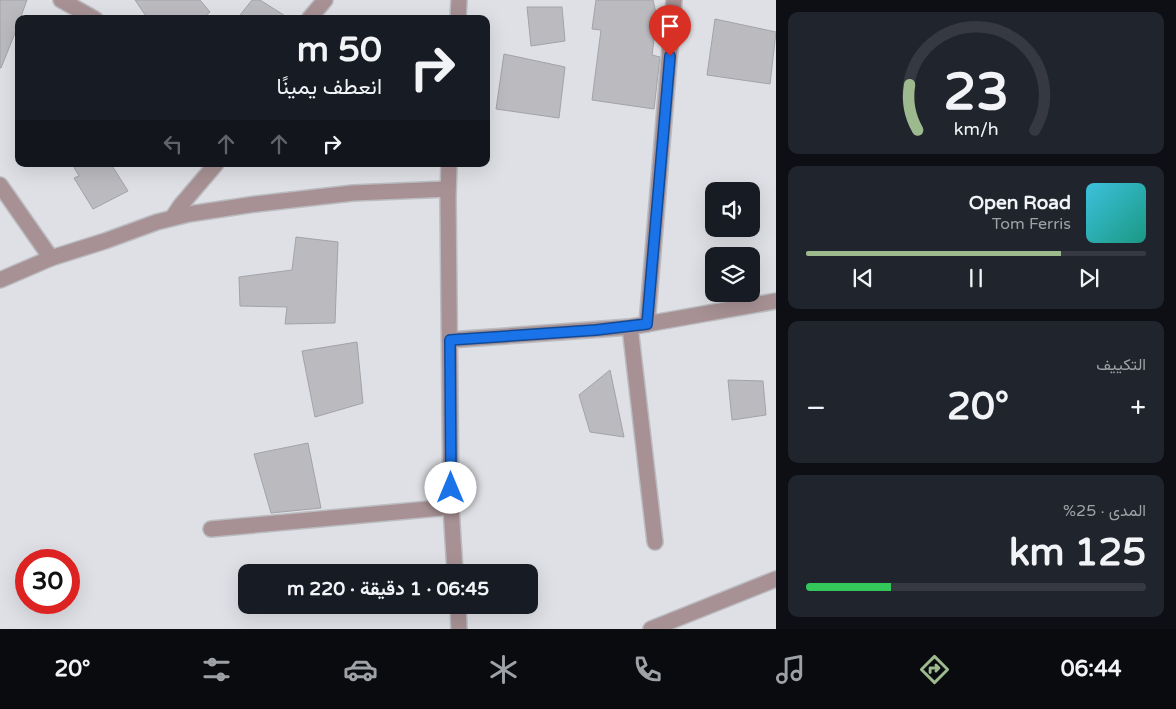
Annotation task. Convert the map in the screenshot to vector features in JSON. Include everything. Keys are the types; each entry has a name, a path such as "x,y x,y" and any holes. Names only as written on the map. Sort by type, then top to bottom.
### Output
{"street":[{"path":"62,0 88,15"},
{"path":"312,15 325,0"},
{"path":"458,15 459,0"},
{"path":"647,324 674,0"},
{"path":"173,218 181,205 214,167"},
{"path":"449,167 451,507 455,564"},
{"path":"0,185 51,258"},
{"path":"0,280 51,258 173,218 256,204 353,193 448,188"},
{"path":"450,340 630,327 776,301"},
{"path":"630,327 655,542"},
{"path":"211,529 451,507"},
{"path":"651,629 776,579"},
{"path":"458,614 459,629"}],"building":[{"path":"0,0 27,0 21,15 15,15 15,33 0,68"},
{"path":"135,0 200,0 210,12 207,15 145,15"},
{"path":"252,0 260,0 284,15 240,15"},
{"path":"596,0 653,0 657,18 652,55 660,57 654,109 592,100 601,30 592,29"},
{"path":"527,7 562,7 565,41 531,46"},
{"path":"715,19 776,32 770,84 707,75"},
{"path":"504,54 565,67 559,118 496,109"},
{"path":"74,167 113,167 128,191 93,209 74,178 79,176"},
{"path":"296,237 338,242 335,323 285,324 287,307 240,306 239,277 292,270"},
{"path":"357,342 363,403 315,417 302,351"},
{"path":"610,370 624,437 590,432 579,395"},
{"path":"728,380 763,381 766,415 732,420"},
{"path":"308,443 321,508 271,513 254,454"}],"route":[{"path":"451,488 450,340 596,330 647,324 670,56"}]}
